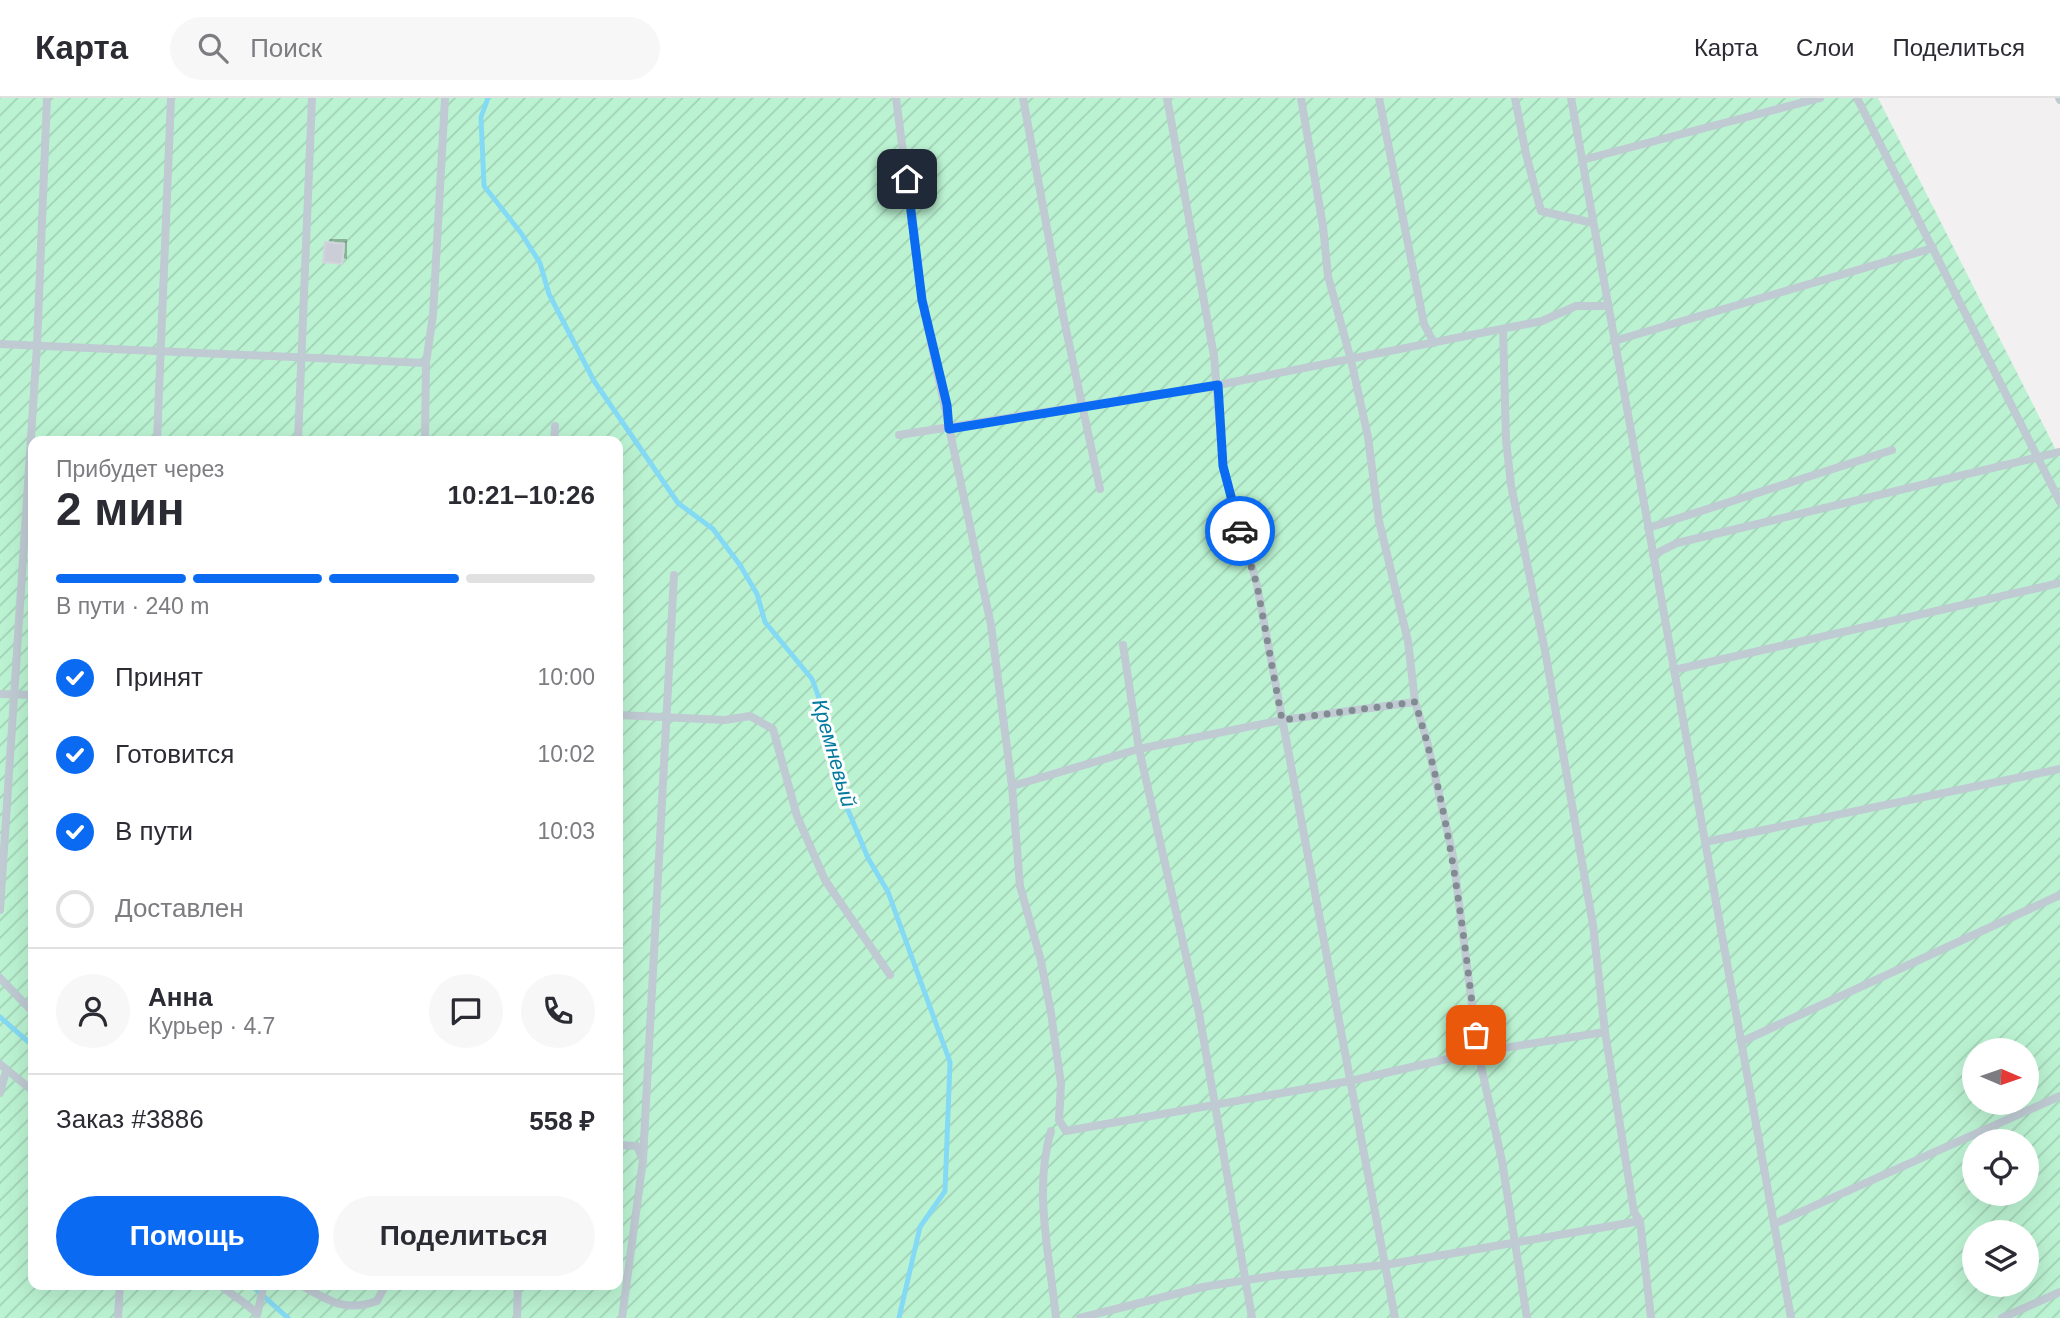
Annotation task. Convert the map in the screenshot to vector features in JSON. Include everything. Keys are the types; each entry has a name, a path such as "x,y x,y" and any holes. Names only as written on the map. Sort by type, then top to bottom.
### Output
{"lane":[{"path":"31,436 47,98"},
{"path":"157,436 170,98"},
{"path":"298,436 312,98"},
{"path":"425,436 426,363 433,315 445,98"},
{"path":"896,98 922,300 947,405 949,429 973,547 981,566 1012,786 1020,886 1041,961 1058,1055 1062,1104 1059,1120 1066,1131 1350,1081 1478,1052 1605,1032"},
{"path":"1023,98 1100,489"},
{"path":"1167,98 1218,385 1223,466 1257,585 1395,1318"},
{"path":"1301,98 1323,226 1328,276 1368,437 1379,522 1408,641 1415,702 1427,741 1453,856 1478,1052 1516,1243 1527,1318"},
{"path":"1379,98 1423,324 1434,343"},
{"path":"1516,98 1525,154 1541,211 1593,223"},
{"path":"1571,98 1791,1318"},
{"path":"1582,160 1820,98"},
{"path":"1857,98 2060,502"},
{"path":"1615,341 1933,248"},
{"path":"899,435 1218,385 1542,321 1576,306 1608,306"},
{"path":"1503,329 1505,426 1511,485 1546,656 1593,925 1605,1032 1633,1212 1640,1221 1651,1318"},
{"path":"0,344 426,363"},
{"path":"554,436 555,426"},
{"path":"1648,528 1892,450"},
{"path":"1653,555 1677,543 2060,452"},
{"path":"0,910 28,489"},
{"path":"622,1318 642,1160 674,575"},
{"path":"1674,670 2060,583"},
{"path":"1124,645 1139,749 1199,1013 1252,1318"},
{"path":"0,694 28,695"},
{"path":"1012,786 1139,749 1282,720 1415,702"},
{"path":"623,716 725,720 750,716 773,729 797,816 825,880 890,975"},
{"path":"1705,842 2060,769"},
{"path":"1741,1042 2060,895"},
{"path":"0,978 28,1007"},
{"path":"0,1064 28,1087"},
{"path":"0,1093 6,1071"},
{"path":"1774,1224 2060,1096"},
{"path":"1051,1130 1043,1158 1045,1220 1056,1318"},
{"path":"623,1145 637,1146 642,1160"},
{"path":"1080,1318 1203,1287 1385,1265 1640,1221"},
{"path":"118,1318 120,1290"},
{"path":"226,1290 234,1297 245,1300 257,1316"},
{"path":"257,1316 263,1290"},
{"path":"309,1290 332,1303 357,1309 377,1301 383,1290"},
{"path":"517,1318 518,1290"},
{"path":"2003,1318 2060,1292"}],"green space":[{"path":"0,98 1878,98 2060,458 2060,1318 0,1318"}],"building":[{"path":"325,242 344,244 342,264 323,262"}],"waterway":[{"name":"Кремневый","path":"488,98 481,117 484,186 521,233 540,263 549,294 594,381 678,503 713,529 740,565 757,594 765,622 812,679 828,722 843,798 868,858 888,892 950,1062 945,1191 920,1227 899,1318"},
{"path":"0,1017 28,1042"},
{"path":"257,1290 288,1318"}],"way so far":[{"path":"1240,531 1257,585 1282,720 1415,702 1427,741 1453,856 1476,1035"}],"route":[{"path":"907,179 922,300 947,405 949,429 1218,385 1223,466 1240,531"}]}
